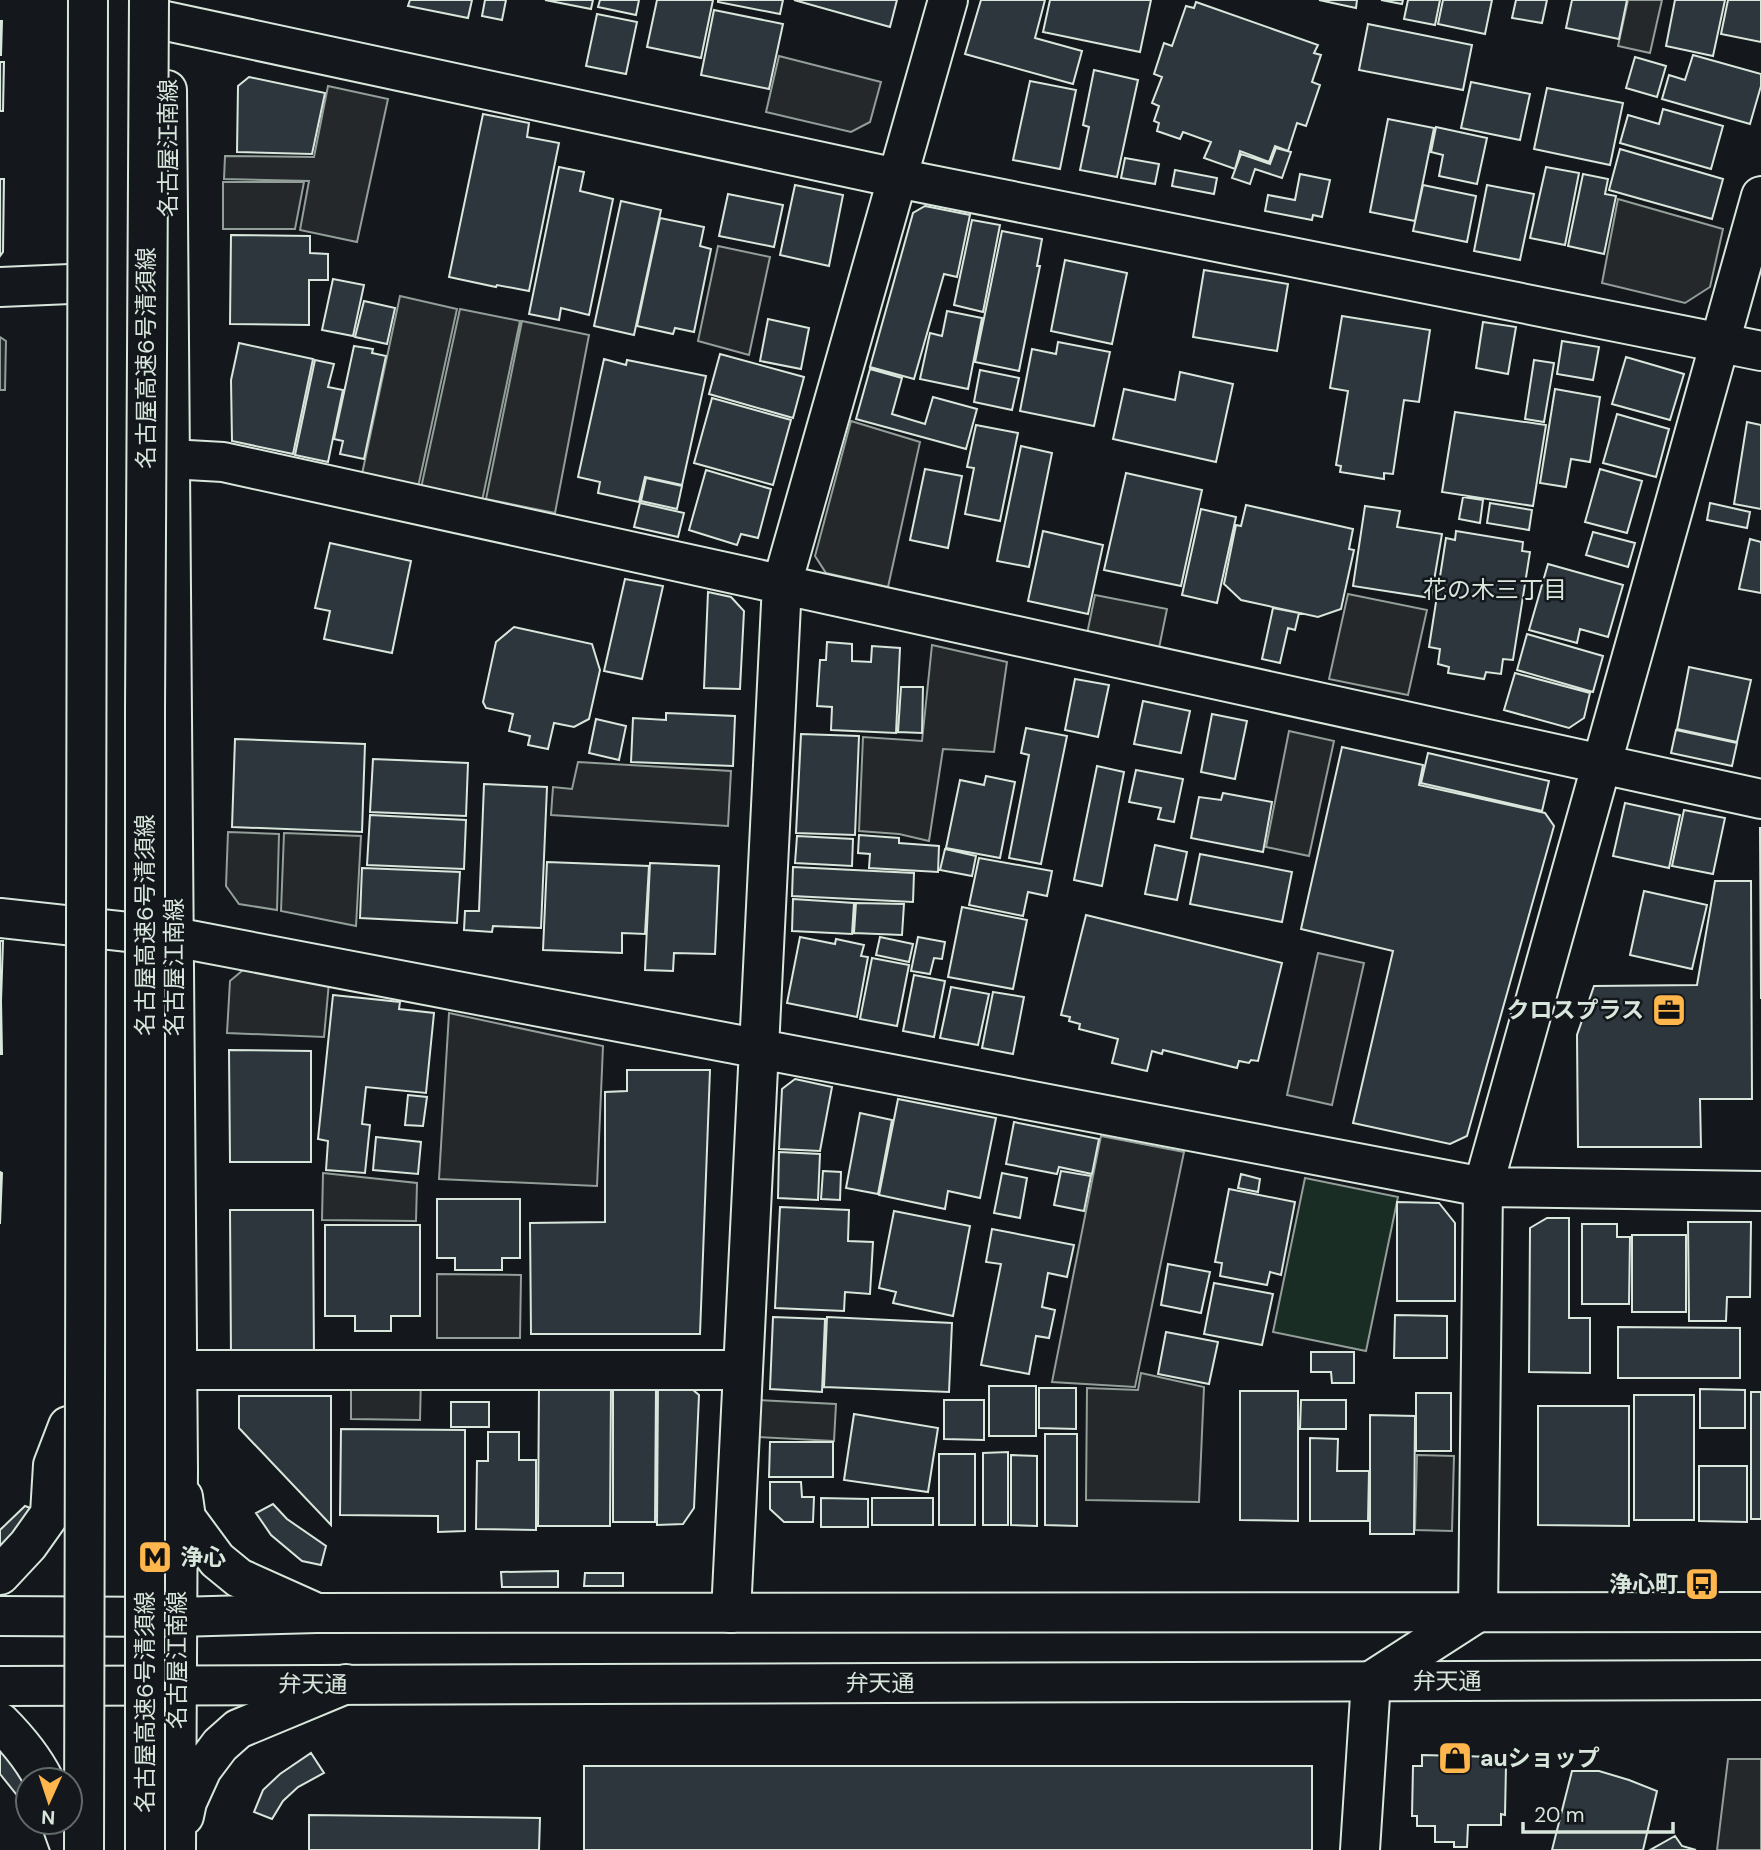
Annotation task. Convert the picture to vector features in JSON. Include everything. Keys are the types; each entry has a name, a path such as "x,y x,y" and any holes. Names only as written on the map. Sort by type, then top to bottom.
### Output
{"main road":[{"path":"71,0 67,925 71,1850"},
{"path":"85,1850 88,0"},
{"path":"731,1613 782,584 948,0"},
{"path":"161,7 897,178 1761,351"},
{"name":"名古屋江南線","path":"161,7 170,459 174,937 176,1850"},
{"name":"名古屋高速6号清須線","path":"145,1850 145,695 161,7"},
{"path":"1478,1612 1483,1187 1761,196"},
{"path":"0,287 70,284"},
{"path":"170,459 223,462 1761,799"},
{"path":"0,918 174,937 1483,1187 1761,1191"},
{"path":"176,1370 743,1370"},
{"path":"0,1575 28,1545 50,1514 52,1465 68,1426"},
{"path":"177,1467 186,1518 217,1560 239,1578 317,1613"},
{"path":"1360,1850 1371,1681 1478,1612"},
{"path":"0,1616 177,1617 317,1613 1761,1612"},
{"name":"弁天通","path":"0,1686 1761,1680"},
{"path":"176,1850 187,1802 202,1769 220,1745 238,1729 346,1684"},
{"path":"0,1723 18,1740 37,1766"}],"green space":[{"path":"1305,1178 1398,1197 1366,1351 1273,1332"}],"shaded area":[{"path":"1628,0 1662,0 1650,53 1618,46"},
{"path":"779,56 881,82 870,122 851,132 766,112"},
{"path":"328,86 388,99 357,242 300,230 309,181 224,179 225,156 314,157"},
{"path":"223,182 304,182 295,229 223,229"},
{"path":"1618,199 1723,229 1710,287 1685,303 1602,283"},
{"path":"718,246 770,257 749,355 698,341"},
{"path":"400,296 457,309 418,487 362,474"},
{"path":"460,309 520,321 482,501 421,488"},
{"path":"522,321 589,335 555,513 486,499"},
{"path":"0,337 6,341 5,390 0,390"},
{"path":"851,421 920,442 888,587 826,573 815,556"},
{"path":"1348,594 1427,610 1408,695 1329,679"},
{"path":"1095,595 1167,609 1159,648 1087,634"},
{"path":"932,645 1007,662 994,752 943,749 929,841 899,834 859,831 863,737 922,741"},
{"path":"1289,731 1334,741 1309,856 1266,847"},
{"path":"578,762 731,771 728,826 551,815 553,787 572,789"},
{"path":"228,832 279,834 277,910 239,904 226,886"},
{"path":"284,833 361,836 356,926 281,911"},
{"path":"1318,953 1364,963 1332,1105 1287,1095"},
{"path":"243,970 329,982 324,1037 227,1033 230,981"},
{"path":"449,1013 603,1046 597,1186 439,1179"},
{"path":"1101,1136 1184,1152 1135,1387 1052,1382"},
{"path":"323,1173 417,1183 416,1221 322,1220"},
{"path":"437,1274 521,1275 520,1338 437,1338"},
{"path":"1141,1373 1204,1387 1199,1502 1086,1500 1087,1388 1138,1390"},
{"path":"351,1378 421,1378 420,1420 351,1419"},
{"path":"759,1400 836,1404 834,1441 757,1437"},
{"path":"1417,1455 1454,1456 1452,1531 1415,1530"},
{"path":"1728,1759 1761,1759 1761,1850 1717,1850"}],"building":[{"path":"410,0 472,0 468,18 408,6"},
{"path":"485,0 506,0 502,20 482,16"},
{"path":"545,0 593,0 591,9"},
{"path":"600,0 639,0 636,15 598,7"},
{"path":"657,0 713,0 701,58 647,47"},
{"path":"718,0 783,0 780,14"},
{"path":"794,0 897,0 890,27"},
{"path":"981,0 1045,0 1035,38 1082,51 1073,84 965,54"},
{"path":"1050,0 1151,0 1140,52 1043,32"},
{"path":"1319,0 1357,0 1356,8"},
{"path":"1381,0 1403,0 1402,4"},
{"path":"1408,0 1440,0 1435,25 1404,19"},
{"path":"1443,0 1492,0 1485,34 1438,24"},
{"path":"1516,0 1547,0 1542,23 1512,18"},
{"path":"1572,0 1627,0 1619,39 1566,28"},
{"path":"1675,0 1725,0 1713,56 1666,46"},
{"path":"1728,0 1761,0 1761,42 1721,34"},
{"path":"1196,2 1318,45 1314,53 1321,55 1312,82 1320,85 1306,126 1297,123 1288,151 1275,146 1269,162 1240,151 1235,169 1204,158 1211,142 1183,132 1180,139 1157,131 1159,123 1154,121 1159,106 1152,103 1162,77 1154,74 1164,43 1172,46 1186,6 1194,8"},
{"path":"714,10 783,24 769,89 701,75"},
{"path":"597,14 637,22 626,74 586,66"},
{"path":"2,21 1,55 0,55"},
{"path":"1368,24 1472,45 1463,90 1359,70"},
{"path":"1693,55 1761,74 1761,86 1750,124 1662,99 1669,75 1685,80"},
{"path":"1635,57 1666,66 1657,97 1626,88"},
{"path":"0,62 4,62 3,111 0,111"},
{"path":"1094,70 1138,80 1117,177 1080,170 1089,127 1083,125"},
{"path":"249,77 325,93 312,154 237,152 238,86"},
{"path":"1030,81 1076,90 1060,169 1013,160"},
{"path":"1471,82 1530,94 1520,140 1461,128"},
{"path":"1547,88 1623,103 1610,165 1534,149"},
{"path":"1663,109 1723,126 1711,169 1620,143 1628,115 1659,124"},
{"path":"483,114 529,123 527,137 559,143 529,291 449,277"},
{"path":"1388,119 1434,128 1415,221 1370,212"},
{"path":"1436,127 1487,138 1477,184 1439,176 1443,155 1431,152"},
{"path":"1276,148 1291,152 1282,178 1255,169 1250,184 1232,178 1241,154 1270,164"},
{"path":"1620,149 1723,179 1712,219 1609,190"},
{"path":"1125,158 1159,164 1155,184 1121,178"},
{"path":"559,167 584,172 580,191 613,199 589,315 561,308 559,320 529,314"},
{"path":"1546,167 1579,173 1565,245 1530,238"},
{"path":"1175,170 1217,178 1214,194 1172,186"},
{"path":"1300,174 1330,180 1322,217 1313,215 1312,220 1265,211 1268,195 1295,200"},
{"path":"1583,174 1608,179 1605,194 1616,196 1604,254 1568,246"},
{"path":"0,179 4,179 3,252 0,256"},
{"path":"795,185 843,195 829,266 780,255"},
{"path":"1423,185 1476,196 1467,242 1413,231"},
{"path":"1487,185 1534,194 1520,260 1474,251"},
{"path":"728,194 783,205 774,247 719,236"},
{"path":"621,201 661,210 634,335 594,326"},
{"path":"925,206 970,215 957,277 944,274 914,379 870,367 913,213"},
{"path":"660,218 704,227 700,246 711,249 694,332 675,328 673,334 637,326"},
{"path":"972,220 1000,225 983,312 954,305"},
{"path":"1002,231 1042,239 1037,266 1040,266 1019,371 975,362"},
{"path":"231,235 310,236 310,253 328,254 328,280 309,280 309,325 230,324"},
{"path":"1065,260 1127,273 1112,344 1051,331"},
{"path":"1204,270 1288,284 1277,351 1193,337"},
{"path":"333,279 364,285 353,336 322,330"},
{"path":"364,301 395,308 387,344 355,337"},
{"path":"947,311 982,318 968,389 920,379 930,333 942,336"},
{"path":"1342,316 1430,330 1419,402 1404,400 1393,474 1384,473 1384,479 1340,472 1341,466 1336,465 1348,391 1330,388"},
{"path":"768,319 809,328 801,369 760,361"},
{"path":"1483,322 1516,327 1508,374 1476,368"},
{"path":"1562,341 1599,347 1593,380 1557,374"},
{"path":"1058,342 1110,352 1094,426 1020,411 1032,349 1056,354"},
{"path":"239,343 313,359 293,454 232,441 231,380"},
{"path":"354,346 373,349 372,353 386,356 364,459 340,454 343,441 334,439"},
{"path":"720,354 804,377 793,418 709,394"},
{"path":"1626,357 1684,374 1670,420 1612,404"},
{"path":"604,359 626,365 627,360 706,376 682,485 645,477 639,502 598,493 600,482 578,477"},
{"path":"315,360 334,364 328,387 343,390 328,462 295,455"},
{"path":"1534,360 1554,363 1544,422 1525,419"},
{"path":"870,369 902,378 892,414 925,424 933,397 977,409 966,449 856,419"},
{"path":"980,370 1019,378 1012,410 974,402"},
{"path":"1180,372 1233,384 1216,462 1113,439 1124,389 1175,400"},
{"path":"1555,389 1600,397 1590,462 1571,459 1566,487 1540,483"},
{"path":"712,398 791,420 773,485 694,463"},
{"path":"1455,412 1546,425 1533,506 1442,492"},
{"path":"1617,414 1669,429 1656,477 1603,463"},
{"path":"1747,422 1761,425 1761,509 1734,504"},
{"path":"976,425 1018,433 1000,521 965,514 974,468 967,467"},
{"path":"1021,446 1052,453 1029,567 997,561"},
{"path":"925,469 962,476 948,548 910,540"},
{"path":"1600,469 1642,481 1627,533 1585,522"},
{"path":"706,470 771,489 758,538 741,534 737,545 689,530"},
{"path":"1126,473 1202,490 1181,586 1104,570"},
{"path":"646,478 682,486 677,509 641,501"},
{"path":"1463,497 1483,500 1480,523 1459,519"},
{"path":"640,503 684,513 678,537 634,527"},
{"path":"1490,503 1532,510 1529,530 1487,523"},
{"path":"1710,503 1750,512 1747,528 1707,520"},
{"path":"1246,505 1353,529 1349,549 1354,550 1341,609 1318,617 1241,600 1224,584 1236,525 1241,526"},
{"path":"1365,506 1400,511 1397,527 1442,534 1431,598 1353,586"},
{"path":"1201,509 1236,517 1217,603 1182,595"},
{"path":"1043,531 1103,545 1088,614 1028,601"},
{"path":"1456,531 1523,542 1522,551 1530,552 1513,660 1503,659 1501,674 1486,672 1484,679 1448,673 1449,667 1438,664 1440,649 1429,647 1446,538 1455,540"},
{"path":"1593,532 1635,543 1628,567 1586,555"},
{"path":"1750,539 1761,542 1761,593 1739,589"},
{"path":"330,543 411,561 392,653 324,639 330,611 315,608"},
{"path":"1548,564 1623,585 1608,637 1580,629 1577,643 1529,630"},
{"path":"625,579 663,586 642,679 604,671"},
{"path":"708,592 731,597 744,611 740,689 704,688"},
{"path":"1273,608 1299,613 1295,630 1288,628 1280,663 1262,659"},
{"path":"514,627 592,644 600,670 589,719 574,727 554,723 548,749 528,745 530,736 509,731 513,714 486,708 483,702 496,642"},
{"path":"1527,634 1603,656 1593,692 1517,670"},
{"path":"827,642 852,644 852,661 871,662 872,646 900,648 896,733 831,730 832,707 817,706 820,660 826,660"},
{"path":"1689,667 1751,680 1737,742 1677,729"},
{"path":"1515,673 1590,693 1584,718 1569,728 1504,710"},
{"path":"1075,679 1109,685 1098,737 1065,730"},
{"path":"901,687 923,687 922,733 898,732"},
{"path":"1143,701 1190,711 1181,753 1134,744"},
{"path":"666,713 735,716 733,766 631,762 633,718 666,720"},
{"path":"1212,714 1247,721 1235,779 1201,772"},
{"path":"596,719 626,726 619,760 589,753"},
{"path":"1026,728 1067,736 1041,864 1009,858 1029,755 1021,753"},
{"path":"1676,730 1737,743 1732,766 1671,753"},
{"path":"801,734 859,736 855,835 796,833"},
{"path":"235,739 365,744 362,832 232,827"},
{"path":"1342,747 1423,765 1419,785 1545,813 1554,826 1467,1136 1450,1144 1353,1123 1393,951 1301,929"},
{"path":"1428,753 1549,781 1542,811 1421,783"},
{"path":"373,759 468,763 466,816 370,812"},
{"path":"1097,766 1124,772 1102,886 1074,880"},
{"path":"1136,770 1183,779 1174,822 1158,819 1161,808 1129,802"},
{"path":"986,776 1015,782 1000,858 946,848 960,780 984,785"},
{"path":"484,784 547,787 541,928 493,926 492,932 464,930 465,911 479,911"},
{"path":"1223,793 1272,802 1263,852 1191,838 1199,797 1221,800"},
{"path":"1625,803 1680,815 1669,868 1613,856"},
{"path":"1684,810 1725,818 1713,874 1672,866"},
{"path":"370,815 466,820 464,869 367,865"},
{"path":"1760,828 1761,828 1761,999"},
{"path":"859,835 899,838 899,843 939,846 938,872 869,868 870,854 858,853"},
{"path":"797,836 853,839 852,866 795,863"},
{"path":"1155,845 1187,852 1177,900 1145,894"},
{"path":"945,849 976,856 972,876 940,870"},
{"path":"1200,854 1292,872 1282,922 1190,904"},
{"path":"979,858 1052,871 1047,896 1028,892 1023,916 969,905"},
{"path":"547,862 649,866 645,934 622,933 622,953 543,950"},
{"path":"650,863 719,866 715,954 674,953 673,971 645,970"},
{"path":"793,867 914,873 913,902 792,896"},
{"path":"362,868 460,872 457,923 360,918"},
{"name":"クロスプラス","path":"1715,881 1751,881 1752,1099 1700,1099 1701,1147 1578,1147 1577,1035 1594,986 1697,985"},
{"path":"1644,891 1707,905 1692,969 1630,955"},
{"path":"793,899 854,903 852,934 792,931"},
{"path":"856,903 904,904 902,935 854,933"},
{"path":"962,907 1027,920 1013,989 948,977"},
{"path":"1086,915 1282,963 1258,1061 1239,1061 1237,1068 1163,1050 1162,1054 1152,1051 1147,1071 1112,1063 1118,1039 1079,1029 1080,1024 1061,1015"},
{"path":"800,937 835,944 836,939 864,945 861,956 868,957 857,1017 787,1003"},
{"path":"880,937 913,944 909,962 876,955"},
{"path":"918,937 945,942 942,959 934,958 930,974 911,971"},
{"path":"0,941 3,941 1,1001 0,1001"},
{"path":"872,958 909,965 897,1026 860,1019"},
{"path":"914,975 945,981 934,1037 903,1031"},
{"path":"951,987 989,994 978,1045 940,1038"},
{"path":"993,992 1024,997 1013,1054 982,1048"},
{"path":"333,995 400,1002 399,1009 434,1013 426,1093 366,1087 362,1124 370,1125 365,1173 326,1170 328,1141 318,1139"},
{"path":"1,1001 2,1054 0,1054"},
{"path":"229,1050 311,1051 311,1162 230,1162"},
{"path":"627,1070 710,1070 700,1334 531,1334 530,1223 605,1222 605,1092 627,1091"},
{"path":"795,1079 832,1087 820,1151 779,1149 782,1089"},
{"path":"408,1095 427,1097 423,1126 405,1125"},
{"path":"898,1099 996,1118 980,1198 948,1191 945,1209 879,1195"},
{"path":"860,1113 892,1120 878,1194 846,1188"},
{"path":"1014,1122 1099,1139 1092,1174 1059,1167 1057,1174 1006,1164"},
{"path":"376,1137 421,1142 418,1174 373,1170"},
{"path":"779,1152 820,1154 818,1200 778,1198"},
{"path":"823,1171 841,1172 840,1200 821,1199"},
{"path":"1061,1171 1091,1176 1084,1211 1054,1205"},
{"path":"0,1172 2,1173 0,1224"},
{"path":"1002,1173 1027,1178 1020,1218 994,1213"},
{"path":"1241,1174 1260,1179 1258,1192 1238,1188"},
{"path":"1229,1189 1295,1202 1281,1275 1270,1272 1267,1285 1220,1276 1222,1263 1215,1262"},
{"path":"437,1199 520,1199 520,1258 502,1258 502,1270 455,1270 455,1258 437,1258"},
{"path":"1397,1202 1439,1203 1455,1223 1455,1301 1397,1301"},
{"path":"780,1207 849,1210 848,1241 873,1242 870,1294 845,1292 844,1311 775,1308"},
{"path":"230,1210 313,1210 314,1358 231,1358"},
{"path":"894,1211 970,1226 953,1316 893,1303 896,1292 879,1288"},
{"path":"1547,1218 1569,1218 1569,1318 1590,1318 1590,1373 1529,1372 1530,1228"},
{"path":"1688,1222 1751,1222 1750,1297 1727,1297 1726,1321 1689,1321"},
{"path":"1582,1224 1617,1224 1617,1237 1630,1237 1629,1304 1582,1304"},
{"path":"325,1225 420,1225 420,1316 391,1316 391,1331 355,1331 355,1316 325,1316"},
{"path":"992,1229 1074,1245 1067,1277 1048,1273 1042,1307 1055,1310 1049,1338 1036,1336 1029,1374 981,1365 1001,1264 986,1262"},
{"path":"1632,1235 1686,1235 1686,1312 1632,1312"},
{"path":"1168,1264 1210,1272 1201,1313 1161,1305"},
{"path":"1214,1283 1273,1294 1262,1345 1204,1334"},
{"path":"1395,1315 1447,1316 1447,1358 1394,1358"},
{"path":"773,1317 825,1319 822,1392 770,1389"},
{"path":"827,1317 952,1323 949,1392 824,1387"},
{"path":"1618,1327 1740,1328 1740,1378 1618,1378"},
{"path":"1166,1332 1218,1342 1209,1384 1158,1374"},
{"path":"1311,1352 1354,1352 1354,1383 1332,1383 1331,1372 1311,1372"},
{"path":"539,1385 611,1385 610,1526 538,1526"},
{"path":"658,1385 687,1385 699,1395 694,1508 683,1524 657,1525"},
{"path":"613,1386 656,1386 655,1522 613,1522"},
{"path":"989,1386 1036,1386 1036,1436 989,1436"},
{"path":"1039,1388 1076,1388 1076,1429 1039,1428"},
{"path":"1700,1389 1745,1390 1745,1428 1700,1428"},
{"path":"1240,1391 1298,1391 1298,1521 1240,1520"},
{"path":"1751,1392 1761,1392 1761,1519 1751,1519"},
{"path":"1416,1393 1451,1393 1451,1451 1416,1451"},
{"path":"1634,1395 1694,1395 1694,1520 1634,1520"},
{"path":"239,1396 331,1396 331,1525 239,1428"},
{"path":"944,1400 984,1400 984,1440 944,1439"},
{"path":"1301,1400 1346,1400 1346,1429 1300,1429"},
{"path":"451,1402 489,1402 489,1427 451,1427"},
{"path":"1538,1406 1629,1406 1629,1526 1538,1525"},
{"path":"854,1414 938,1428 928,1492 844,1480"},
{"path":"1370,1415 1415,1416 1414,1534 1370,1534"},
{"path":"341,1429 465,1430 465,1531 438,1532 438,1516 340,1515"},
{"path":"488,1432 519,1432 519,1460 536,1460 536,1530 476,1529 477,1461 488,1461"},
{"path":"1045,1434 1077,1434 1077,1526 1045,1525"},
{"path":"1310,1438 1338,1439 1337,1471 1369,1471 1368,1521 1310,1521"},
{"path":"770,1442 833,1442 833,1477 769,1477"},
{"path":"1008,1452 1008,1525 983,1525 983,1453"},
{"path":"939,1454 975,1454 975,1525 939,1525"},
{"path":"1011,1455 1037,1456 1037,1526 1011,1525"},
{"path":"1699,1466 1747,1466 1747,1522 1699,1521"},
{"path":"770,1482 801,1482 802,1497 814,1497 813,1522 784,1522 770,1509"},
{"path":"821,1498 868,1499 868,1527 821,1527"},
{"path":"872,1498 933,1498 933,1525 872,1525"},
{"path":"273,1504 287,1519 326,1546 321,1565 302,1561 271,1535 256,1513"},
{"path":"25,1506 39,1511 0,1556 0,1530"},
{"path":"558,1571 558,1587 502,1587 501,1572"},
{"path":"585,1573 623,1573 623,1586 584,1586"},
{"path":"2,1747 17,1766 14,1766 14,1792 0,1774"},
{"path":"311,1753 324,1773 298,1787 283,1801 272,1819 254,1812 263,1790 280,1774"},
{"path":"1422,1755 1496,1757 1497,1764 1506,1765 1505,1815 1501,1814 1501,1825 1468,1825 1467,1847 1454,1847 1454,1842 1435,1842 1435,1826 1417,1826 1417,1816 1412,1816 1413,1766 1422,1766"},
{"path":"584,1766 1312,1766 1312,1850 584,1850"},
{"path":"1572,1771 1599,1771 1657,1791 1643,1850 1552,1850"},
{"path":"309,1815 540,1818 539,1850 309,1850"},
{"path":"1675,1836 1682,1846 1696,1850 1650,1850"}],"place":[{"name":"クロスプラス","path":"1669,1010"},
{"name":"浄心","path":"155,1557"},
{"name":"浄心町","path":"1702,1584"},
{"name":"auショップ","path":"1455,1758"}],"district":[{"name":"花の木三丁目","path":"1495,589"}]}
